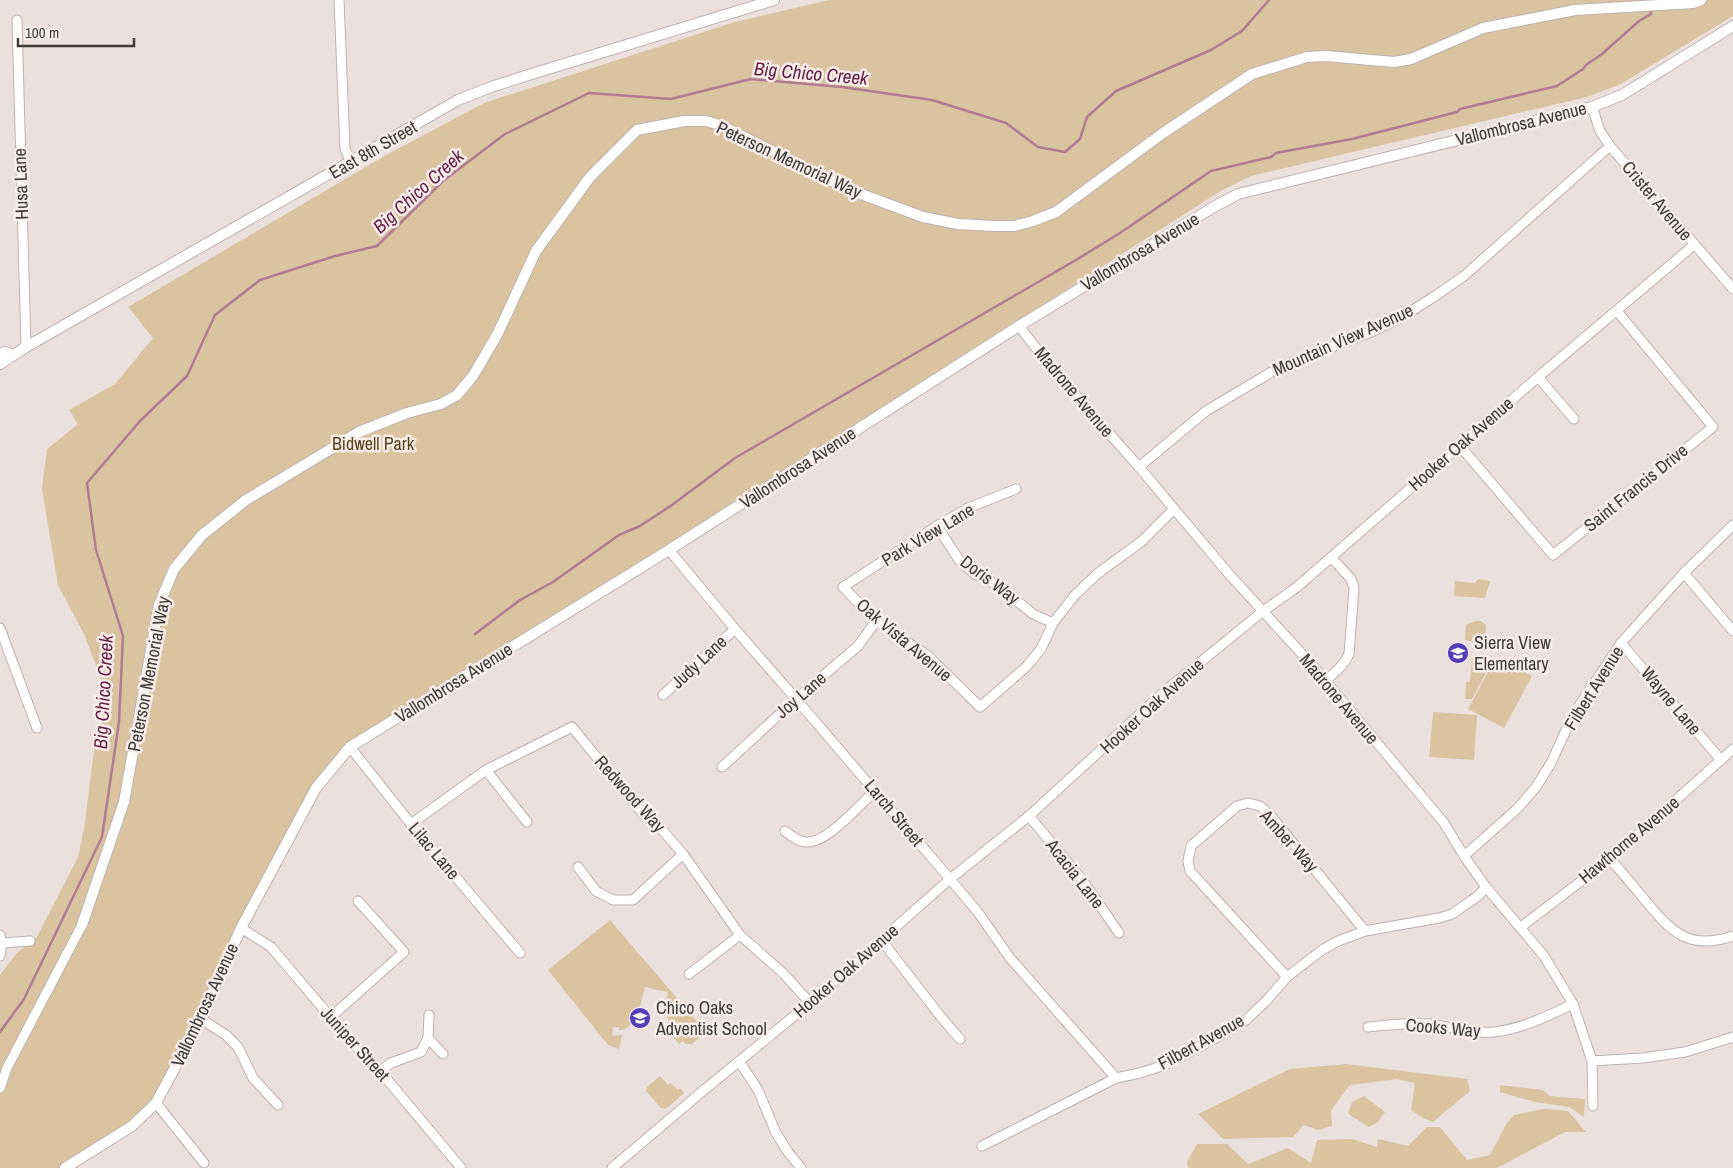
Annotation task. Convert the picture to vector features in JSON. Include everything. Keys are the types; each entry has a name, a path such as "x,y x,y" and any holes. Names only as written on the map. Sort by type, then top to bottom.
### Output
{"street":[{"path":"339,0 345,149 351,162"},
{"name":"East 8th Street","path":"0,364 26,347 458,100 491,87 774,0"},
{"name":"Peterson Memorial Way","path":"0,1088 7,1068 82,925 124,802 159,605 174,569 202,535 246,500 359,432 407,413 441,404 457,395 473,376 498,333 536,250 590,177 637,130 684,121 720,125 850,190 923,217 958,224 1014,226 1056,212 1163,133 1252,74 1307,58 1326,56 1394,62 1411,59 1483,28 1575,10 1693,3 1701,0"},
{"name":"Husa Lane","path":"17,20 26,347"},
{"name":"Vallombrosa Avenue","path":"65,1168 132,1126 156,1103 201,1019 242,928 316,788 350,747 669,550 1019,326 1238,194 1592,107 1622,95 1733,26"},
{"name":"Crister Avenue","path":"1592,107 1600,130 1610,146 1733,289"},
{"name":"Mountain View Avenue","path":"1139,467 1206,411 1280,366 1371,332 1402,317 1432,298 1464,276 1610,146"},
{"name":"Hooker Oak Avenue","path":"612,1168 810,1003 950,879 1029,816 1165,691 1262,612 1297,587 1538,377 1694,245"},
{"name":"Saint Francis Drive","path":"1460,446 1553,555 1713,427 1617,311"},
{"name":"Madrone Avenue","path":"1019,326 1054,371 1139,467 1262,612 1312,665 1444,823 1486,887 1544,956 1573,1004 1592,1061 1593,1106"},
{"path":"0,354 5,351 14,355"},
{"path":"1538,377 1574,419"},
{"name":"Park View Lane","path":"843,587 968,508 1016,489"},
{"name":"Oak Vista Avenue","path":"843,587 876,621 927,655 980,707 1026,667 1041,649 1053,624 1075,595 1098,574 1142,541 1174,509"},
{"name":"Filbert Avenue","path":"1464,856 1517,808 1536,787 1551,763 1573,715 1621,642 1684,573 1733,525"},
{"name":"Doris Way","path":"937,526 960,560 975,574 999,586 1033,614 1053,624"},
{"name":"Larch Street","path":"669,550 977,911 1010,958 1116,1078"},
{"path":"1324,681 1347,660 1354,601 1353,584 1331,557"},
{"path":"1684,573 1733,631"},
{"name":"Joy Lane","path":"722,767 796,699 858,646 876,621"},
{"path":"0,628 37,728"},
{"name":"Judy Lane","path":"663,695 735,629"},
{"name":"Wayne Lane","path":"1621,642 1721,760"},
{"name":"Redwood Way","path":"411,824 486,770 572,727 644,815 664,832 683,854 740,935 784,974 810,1003"},
{"name":"Lilac Lane","path":"350,747 411,824 520,953"},
{"name":"Hawthorne Avenue","path":"1521,927 1610,858 1733,749"},
{"path":"486,770 527,822"},
{"path":"786,832 806,842 817,841 832,831 874,791"},
{"name":"Amber Way","path":"1287,977 1190,871 1188,861 1191,846 1237,806 1248,803 1260,806 1271,816 1365,931"},
{"name":"Acacia Lane","path":"1029,816 1083,881 1119,933"},
{"path":"578,867 596,891 613,900 633,900 683,854"},
{"path":"1610,858 1657,915 1679,935 1692,940 1706,942 1719,941 1733,936"},
{"name":"Filbert Avenue","path":"982,1146 1116,1078 1165,1065 1214,1039 1246,1020 1287,977 1322,950 1338,941 1365,931 1452,914 1478,896 1486,887"},
{"path":"331,1017 404,952 358,901"},
{"name":"Juniper Street","path":"242,928 271,947 349,1040 380,1071 461,1168"},
{"path":"689,974 740,935"},
{"path":"0,956 1,939 30,940"},
{"path":"882,941 960,1039"},
{"name":"Cooks Way","path":"1368,1026 1428,1024 1478,1033 1495,1032 1517,1028 1573,1004"},
{"path":"380,1071 391,1063 421,1052 428,1038 429,1015"},
{"path":"201,1019 226,1034 238,1047 253,1078 278,1105"},
{"path":"1592,1061 1643,1058 1685,1052 1733,1037"},
{"path":"428,1038 443,1054"},
{"path":"739,1061 758,1090 776,1133 801,1168"},
{"path":"156,1103 204,1163"}],"green space":[{"name":"Bidwell Park","path":"829,0 1733,0 1733,16 1619,85 1587,97 1251,176 1219,192 350,747 316,788 156,1103 65,1168 0,1168 0,975 16,954 37,937 78,857 84,829 94,751 108,698 84,634 58,585 42,489 47,449 78,424 69,410 115,384 153,338 128,307 388,154 484,103 735,22"},
{"path":"1478,579 1490,581 1485,598 1454,596 1455,581 1475,583"},
{"path":"1475,621 1481,621 1486,625 1485,639 1478,643 1465,640 1466,625"},
{"path":"1496,657 1532,676 1504,728 1468,709"},
{"path":"1472,658 1486,659 1490,666 1472,699 1465,699 1466,682 1470,682"},
{"path":"1433,712 1477,715 1474,760 1429,757"},
{"path":"610,920 706,1032 692,1044 686,1044 683,1041 679,1044 671,1035 659,1033 659,1029 668,1023 668,1018 663,1013 668,992 645,987 636,1017 628,1027 619,1030 619,1027 613,1027 612,1036 622,1035 619,1049 608,1045 548,970"},
{"path":"1346,1064 1467,1079 1470,1091 1433,1122 1411,1110 1415,1083 1397,1079 1350,1085 1331,1110 1332,1126 1318,1130 1304,1125 1293,1137 1223,1139 1198,1114 1290,1069"},
{"path":"660,1076 668,1085 671,1083 678,1090 680,1088 684,1093 666,1109 661,1108 646,1091 647,1087"},
{"path":"1500,1085 1543,1090 1550,1096 1585,1099 1584,1117 1570,1107 1535,1102 1500,1092"},
{"path":"1364,1096 1385,1112 1378,1122 1369,1127 1348,1114 1352,1102"},
{"path":"1544,1109 1568,1111 1586,1132 1565,1132 1497,1168 1188,1168 1187,1162 1197,1144 1227,1144 1248,1164 1288,1148 1311,1163 1317,1140 1352,1139 1377,1147 1378,1139 1408,1146 1427,1127 1440,1127 1467,1160 1490,1155 1507,1123 1514,1115"}],"waterway":[{"name":"Big Chico Creek","path":"0,1032 24,999 102,837 119,722 123,636 96,550 87,483 140,421 187,376 215,315 260,280 335,256 377,246 443,181 505,134 589,93 671,99 751,79 842,87 932,100 1006,123 1038,147 1065,152 1080,139 1087,117 1116,91 1211,50 1242,31 1269,0"},
{"path":"475,634 520,600 553,582 619,535 640,526 672,505 735,458 1076,260 1120,233 1211,171 1271,157 1276,153 1352,139 1457,112 1460,109 1557,86 1602,54 1639,21 1651,14 1651,10"}],"place":[{"name":"Sierra View Elementary","path":"1458,653"},
{"name":"Chico Oaks Adventist School","path":"640,1018"}]}
